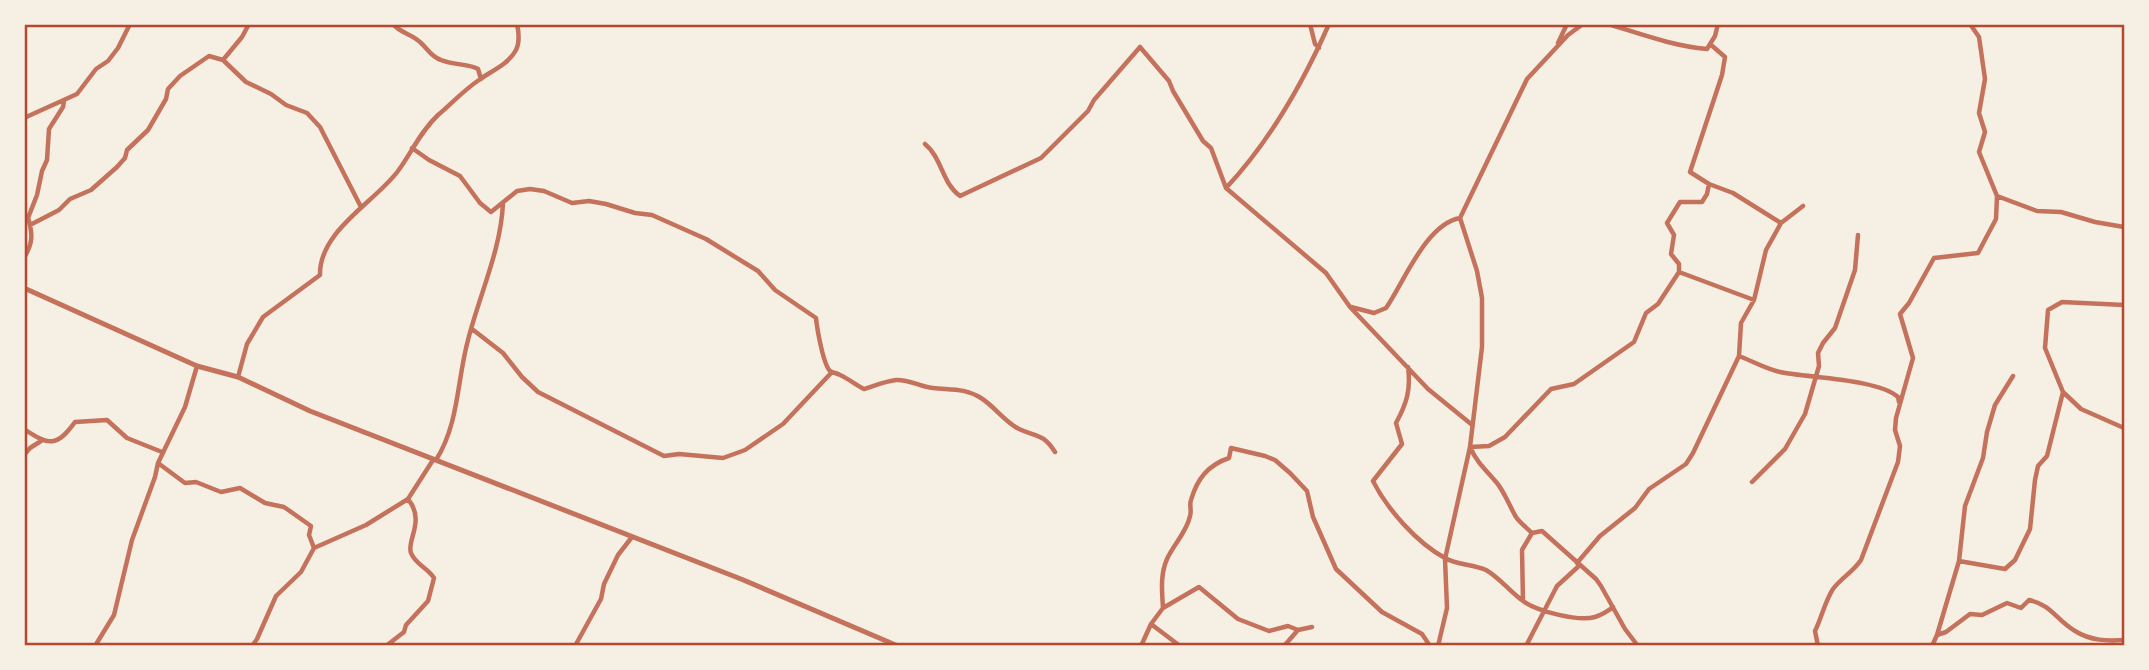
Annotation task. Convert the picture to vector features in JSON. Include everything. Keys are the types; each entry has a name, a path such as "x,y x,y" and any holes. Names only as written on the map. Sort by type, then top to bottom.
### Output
{"street":[{"path":"24,118 76,94 96,69 108,61 130,24"},
{"path":"223,60 249,24"},
{"path":"393,24 420,42 438,59 461,66 472,65 478,69 481,79"},
{"path":"238,377 247,344 264,317 320,275 324,255 344,224 398,171 430,123 481,79 504,64 516,50 520,36 517,24"},
{"path":"1310,24 1315,44 1319,48"},
{"path":"1226,188 1254,158 1319,48 1329,24"},
{"path":"1555,50 1567,24"},
{"path":"1438,646 1447,608 1445,559 1470,447 1482,347 1482,298 1477,271 1460,218 1520,90 1568,34 1583,24"},
{"path":"1608,24 1674,45 1707,49 1718,24"},
{"path":"1818,646 1815,631 1830,594 1861,560 1898,462 1900,446 1895,430 1913,358 1900,314 1934,258 1978,253 1996,219 1997,196 1979,152 1985,132 1979,113 1985,79 1979,37 1970,24"},
{"path":"1710,44 1725,57 1722,75 1690,172 1709,184 1733,193 1781,223"},
{"path":"925,144 934,152 951,190 960,196 983,186 1015,168 1041,158 1088,111 1094,100 1140,47 1169,81 1203,141 1211,148 1226,188 1326,273 1350,307 1428,389 1471,424"},
{"path":"30,225 59,210 70,199 90,190 117,167 125,158 127,150 148,130 166,99 168,89 180,76 209,56 223,60 246,82 286,105 307,113 320,127 361,207"},
{"path":"24,258 32,244 33,233 28,218 47,160 48,129 63,107 64,101"},
{"path":"412,148 460,176 480,203 491,212 517,191 544,191 572,203 589,201 652,215 706,239 758,271 775,290 816,318 817,338 832,372 864,389 901,380 933,388 951,387 970,393 986,401 1020,429 1037,434 1049,443 1055,452"},
{"path":"1470,447 1489,446 1505,437 1551,389 1574,384 1634,341 1646,313 1658,304 1679,272 1679,264 1670,250 1674,235 1667,223 1680,202 1702,202 1709,184"},
{"path":"1997,196 2037,211 2061,212 2124,227"},
{"path":"252,646 276,596 301,572 314,548 366,525 408,499 445,446 468,337 488,276 503,215 503,203"},
{"path":"1526,646 1557,586 1600,536 1635,508 1649,489 1686,464 1693,453 1739,356 1741,323 1754,300 1766,250 1781,223 1800,211 1803,206"},
{"path":"1350,307 1374,313 1386,308 1426,244 1451,219 1460,218"},
{"path":"1752,482 1785,449 1805,414 1819,366 1818,352 1822,342 1835,328 1855,270 1858,235"},
{"path":"1679,272 1754,300"},
{"path":"24,288 197,366 238,377 310,411 741,579 898,646"},
{"path":"2124,305 2062,302 2048,310 2045,348 2063,392 2081,409 2124,428"},
{"path":"472,329 503,353 538,392 664,456 679,454 723,458 745,450 783,424 832,372"},
{"path":"1739,356 1777,371 1889,391 1898,397 1899,406"},
{"path":"95,646 114,615 132,540 162,452 185,407 197,366"},
{"path":"1408,366 1410,387 1405,406 1396,423 1402,444 1373,481 1383,500 1413,534 1445,559 1485,570 1523,601 1544,610 1587,618 1595,617 1613,607"},
{"path":"1932,646 1959,561 1965,506 1983,458 1995,405 2013,376"},
{"path":"1959,561 2005,569 2015,560 2030,530 2038,466 2046,456 2063,392"},
{"path":"24,455 41,441 59,440 75,422 107,420 127,438 162,452"},
{"path":"24,429 41,441"},
{"path":"1163,608 1161,580 1167,559 1191,516 1190,502 1200,477 1229,458 1231,447 1275,460 1290,474 1307,491 1313,517 1336,569 1382,612 1422,634 1430,646"},
{"path":"1470,447 1476,461 1503,491 1515,515 1532,533"},
{"path":"158,463 185,483 196,482 221,492 240,488 265,503 284,508 311,526 309,535 314,548"},
{"path":"386,646 404,632 406,625 428,601 434,578 415,561 411,553 417,526 412,503 408,499"},
{"path":"1523,601 1521,550 1532,533 1542,531 1601,586 1637,646"},
{"path":"575,646 601,599 604,584 618,555 632,537"},
{"path":"1141,646 1151,624 1163,608 1199,587 1238,619 1269,631 1288,626 1298,630 1312,627"},
{"path":"1937,635 1946,632 1970,614 1982,615 2007,603 2021,608 2029,600 2043,603 2074,631 2085,636 2097,640 2124,640"},
{"path":"1151,624 1180,646"},
{"path":"1284,646 1298,630"}]}
